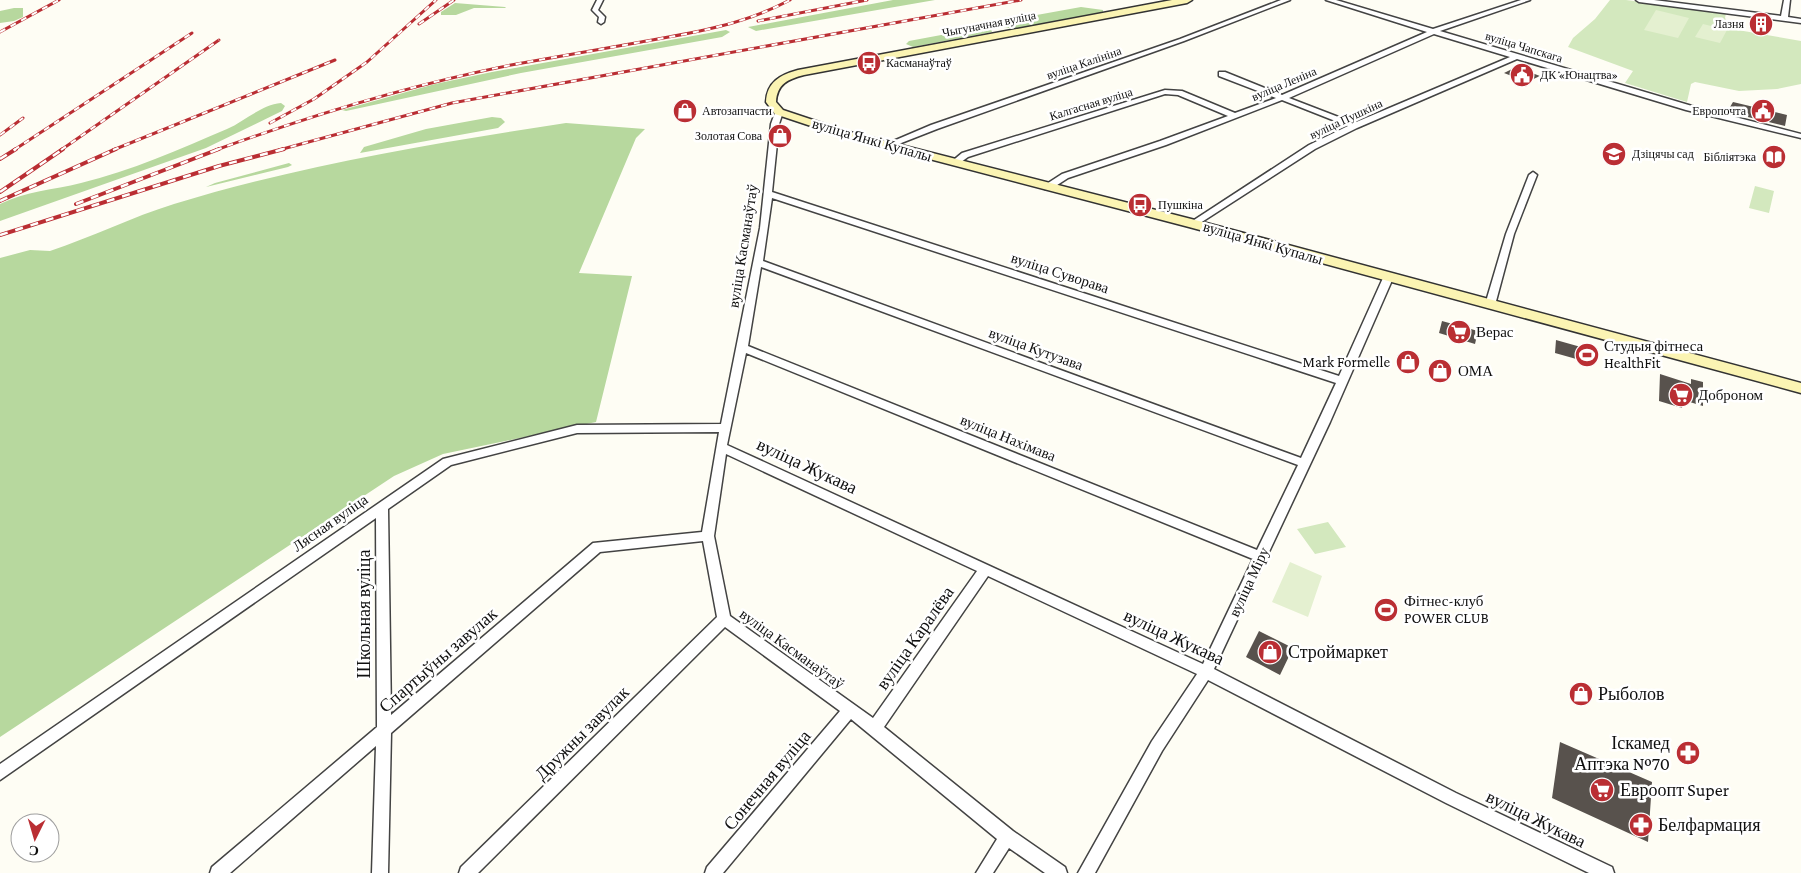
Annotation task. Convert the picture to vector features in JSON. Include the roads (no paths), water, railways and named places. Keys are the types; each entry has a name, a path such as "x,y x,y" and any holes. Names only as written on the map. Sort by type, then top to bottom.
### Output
{"street":[{"path":"600,0 595,10 602,17 601,22"},
{"name":"Чыгуначная вуліца","path":"796,74 1187,0"},
{"name":"вуліца Калініна","path":"888,145 1190,37 1287,0"},
{"name":"вуліца Чапскага","path":"1329,0 1688,108 1801,136"},
{"name":"вуліца Леніна","path":"1048,187 1065,176 1282,98 1434,31 1527,0"},
{"path":"1639,0 1801,21"},
{"path":"1701,8 1704,0"},
{"path":"1784,19 1787,0"},
{"name":"вуліца Пушкіна","path":"1194,224 1312,147 1354,126 1518,56"},
{"path":"779,112 771,102 772,89 781,80 796,74"},
{"path":"1222,74 1354,126"},
{"name":"Калгасная вуліца","path":"954,163 965,155 1165,92 1179,93 1235,116"},
{"name":"вуліца Янкі Купалы","path":"779,112 954,163 1194,224 1388,278 1801,388"},
{"name":"вуліца Касманаўтаў","path":"779,112 758,263 743,348 720,447 708,536 724,619 875,728 1007,837 1059,873"},
{"path":"1490,305 1510,234 1533,175"},
{"name":"вуліца Суворава","path":"769,194 1342,381"},
{"name":"вуліца Кутузава","path":"758,263 1304,462"},
{"name":"вуліца Міру","path":"1086,873 1157,746 1206,672 1261,557 1388,278"},
{"name":"вуліца Нахімава","path":"743,348 1261,557"},
{"name":"Лясная вуліца","path":"0,772 447,462 577,429 725,428"},
{"name":"вуліца Жукава","path":"720,447 1206,672 1442,794 1606,873"},
{"name":"Школьная вуліца","path":"380,873 384,731 382,506"},
{"name":"Спартыўны завулак","path":"218,873 597,547 708,536"},
{"name":"вуліца Каралёва","path":"875,728 985,570"},
{"name":"Дружны завулак","path":"467,873 724,619"},
{"name":"Сонечная вуліца","path":"713,873 849,710"},
{"path":"984,873 1007,837"}],"railway":[{"path":"0,32 59,0"},
{"path":"270,123 314,99 367,62 436,0"},
{"path":"419,24 454,0"},
{"path":"216,150 325,113 399,91 511,65 717,27 754,16 790,0"},
{"path":"758,21 867,0"},
{"path":"279,150 452,103 1021,0"},
{"path":"14,150 192,33"},
{"path":"61,150 219,40"},
{"path":"113,150 335,60"},
{"path":"0,135 23,118"},
{"path":"0,159 16,149"},
{"path":"0,192 63,149"},
{"path":"0,201 116,149"},
{"path":"76,204 219,149"},
{"path":"0,235 219,166 284,149"}],"place":[{"name":"Лазня","path":"1761,24"},
{"name":"Касманаўтаў","path":"869,63"},
{"name":"ДК «Юнацтва»","path":"1522,75"},
{"name":"Автозапчасти","path":"685,111"},
{"name":"Европочта","path":"1763,111"},
{"name":"Золотая Сова","path":"780,136"},
{"name":"Дзіцячы сад","path":"1614,154"},
{"name":"Бібліятэка","path":"1774,157"},
{"name":"Пушкіна","path":"1140,205"},
{"name":"Верас","path":"1459,332"},
{"name":"Студыя фітнеса HealthFit","path":"1587,355"},
{"name":"Mark Formelle","path":"1408,362"},
{"name":"ОМА","path":"1440,371"},
{"name":"Доброном","path":"1681,395"},
{"name":"Фітнес-клуб POWER CLUB","path":"1386,610"},
{"name":"Строймаркет","path":"1270,652"},
{"name":"Рыболов","path":"1581,694"},
{"name":"Іскамед Аптэка №70","path":"1688,753"},
{"name":"Евроопт Super","path":"1602,790"},
{"name":"Белфармация","path":"1641,825"}]}
